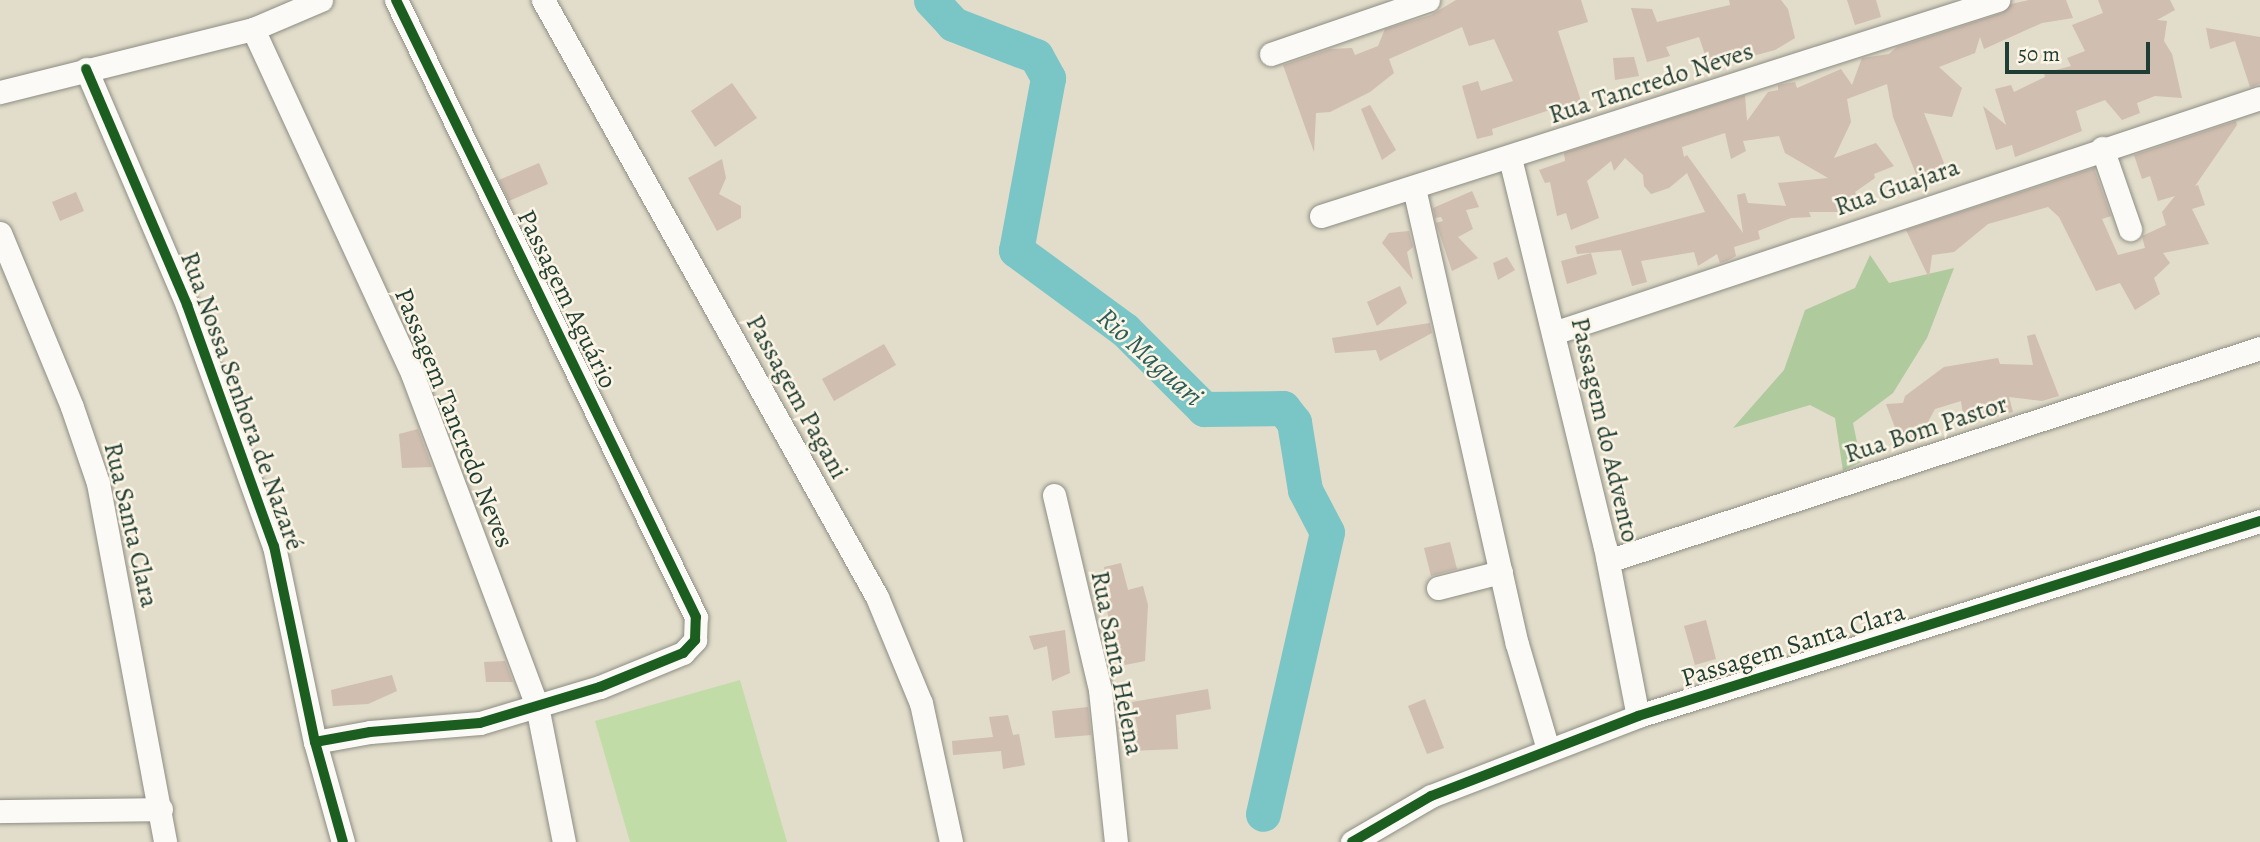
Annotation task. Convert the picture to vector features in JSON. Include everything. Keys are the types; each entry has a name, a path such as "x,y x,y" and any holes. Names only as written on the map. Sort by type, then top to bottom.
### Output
{"street":[{"path":"0,92 253,29 321,0"},
{"name":"Passagem Aguário","path":"396,0 696,617 695,640 683,653 600,687 537,706"},
{"name":"Passagem Pagani","path":"542,0 877,597 921,704 951,842"},
{"path":"1271,54 1428,0"},
{"name":"Rua Tancredo Neves","path":"1321,216 1510,158 1998,0"},
{"name":"Passagem Tancredo Neves","path":"253,29 413,376 537,706 564,842"},
{"name":"Rua Nossa Senhora de Nazaré","path":"86,69 187,305 274,546 316,742 343,842"},
{"name":"Rua Guajara","path":"1553,333 2260,97"},
{"path":"2102,148 2130,229"},
{"name":"Passagem do Advento","path":"1510,158 1608,561 1638,716"},
{"path":"1414,188 1501,572 1548,749"},
{"name":"Rua Santa Clara","path":"0,233 72,407 98,483 161,809 165,842"},
{"name":"Rua Bom Pastor","path":"1608,561 2260,348"},
{"name":"Rua Santa Helena","path":"1054,495 1100,690 1116,842"},
{"name":"Passagem Santa Clara","path":"1352,842 1431,796 1638,716 2260,521"},
{"path":"1438,588 1501,572"},
{"path":"316,742 370,732 480,723 537,706"},
{"path":"0,811 161,809"}],"green space":[{"path":"1870,255 1889,283 1954,268 1927,338 1893,393 1853,423 1861,462 1843,471 1835,418 1810,405 1733,428 1784,370 1805,310 1855,288"},
{"path":"740,680 787,842 630,842 595,721"}],"building":[{"path":"1456,0 1581,0 1588,22 1558,31 1584,110 1565,116 1562,106 1492,129 1493,135 1477,139 1462,86 1478,81 1481,91 1513,81 1494,39 1469,46 1462,27 1389,59 1394,73 1370,92 1330,112 1316,113 1314,152 1283,65 1330,49 1352,48 1355,55 1378,46 1385,29 1431,15"},
{"path":"1729,0 1781,0 1788,9 1795,38 1775,50 1749,57 1747,51 1709,66 1699,37 1666,47 1670,56 1647,62 1631,8 1652,9 1657,22 1730,5"},
{"path":"1847,0 1876,0 1881,17 1855,25"},
{"path":"2029,0 2066,0 2073,18 2042,23 1984,49 1980,37 1975,53 1939,67 1962,88 1952,117 1924,113 1946,168 1918,179 1893,117 1887,84 1847,99 1851,122 1834,158 1876,143 1894,166 1874,174 1875,178 1855,192 1859,200 1841,202 1839,212 1809,212 1811,217 1791,218 1758,231 1760,239 1734,247 1736,256 1727,261 1720,263 1717,254 1698,266 1694,252 1641,261 1647,282 1632,286 1621,250 1577,254 1575,246 1705,212 1687,173 1669,188 1651,194 1644,186 1643,175 1625,158 1614,171 1611,161 1587,181 1599,218 1571,230 1566,213 1557,216 1550,182 1545,183 1539,170 1565,161 1564,153 1745,95 1747,121 1768,92 1778,90 1778,85 1795,82 1797,88 1841,69 1852,85 1862,58 1889,54 1897,47 2002,13 2011,4","holes":["1725,133 1731,159 1746,151 1743,141 1779,136 1785,153 1828,178 1778,183 1786,206 1748,203 1745,193 1737,195 1743,233 1687,155 1684,157 1682,147"]},
{"path":"2098,0 2170,0 2175,10 2157,20 2167,21 2164,41 2172,54 2182,98 2155,96 2137,103 2140,113 2122,120 2105,100 2076,111 2082,131 2015,157 2012,145 1996,150 1983,106 2006,125 1995,89 2011,85 2014,92 2045,77 2044,73 2071,66 2067,58 2085,51 2072,25 2103,13"},
{"path":"2206,28 2260,37 2260,84 2250,87 2235,41 2210,49"},
{"path":"1634,57 1639,76 1615,80 1613,58"},
{"path":"732,83 757,118 715,147 691,111"},
{"path":"1370,105 1396,150 1382,160 1361,109"},
{"path":"2236,121 2237,125 2195,186 2198,185 2205,205 2192,209 2209,244 2163,253 2170,263 2154,278 2160,294 2135,310 2120,283 2096,291 2059,217 2048,207 1988,224 1954,252 1932,255 1929,278 1906,230 2094,168 2111,216 2102,219 2118,255 2145,248 2142,236 2166,225 2162,212 2175,196 2158,201 2150,176 2142,179 2134,155"},
{"path":"722,159 726,178 719,194 741,206 741,218 717,231 688,178"},
{"path":"539,163 548,184 509,201 499,180"},
{"path":"1472,191 1479,207 1466,210 1473,229 1458,237 1478,258 1452,271 1436,223 1443,221 1441,217 1435,218 1433,208"},
{"path":"76,192 84,211 60,221 52,202"},
{"path":"1409,231 1413,247 1407,252 1413,280 1382,243 1389,233"},
{"path":"1591,253 1597,274 1567,284 1561,261"},
{"path":"1507,257 1515,270 1498,280 1493,263"},
{"path":"1400,286 1407,303 1377,326 1367,302"},
{"path":"1430,323 1432,333 1380,361 1376,350 1335,353 1332,338"},
{"path":"2035,334 2059,396 2042,401 2009,397 2013,412 1993,418 1991,410 1965,428 1961,401 1935,409 1929,420 1934,437 1899,438 1886,404 1903,403 1905,396 1944,367 1998,358 2000,364 2033,365 2027,336"},
{"path":"884,344 896,365 834,401 822,379"},
{"path":"418,429 432,467 402,468 399,434"},
{"path":"1450,542 1457,569 1431,576 1424,548"},
{"path":"1121,563 1128,590 1143,586 1148,605 1145,661 1125,665 1102,597 1111,595 1104,567"},
{"path":"1706,620 1716,659 1695,665 1684,626"},
{"path":"1065,630 1070,673 1052,681 1047,646 1034,650 1029,636"},
{"path":"505,661 513,682 486,682 484,662"},
{"path":"392,675 397,691 368,704 333,706 331,690"},
{"path":"1208,689 1211,709 1176,715 1178,749 1129,751 1128,731 1138,731 1132,702"},
{"path":"1425,699 1444,748 1427,754 1408,706"},
{"path":"1088,707 1091,735 1055,738 1052,711"},
{"path":"1008,715 1013,735 1019,734 1025,765 1003,769 1001,751 953,755 952,741 993,737 989,717"}],"waterway":[{"name":"Rio Maguari","path":"931,0 953,24 1036,56 1048,78 1016,250 1125,330 1204,409 1283,408 1294,422 1305,490 1327,532 1263,814"}],"cycle path":[{"path":"315,742 370,732 480,723 600,687 683,653 695,640 696,617 396,0"},
{"path":"86,69 187,305 274,546 315,742 343,842"},
{"path":"1352,842 1431,796 1638,716 2260,521"}]}
